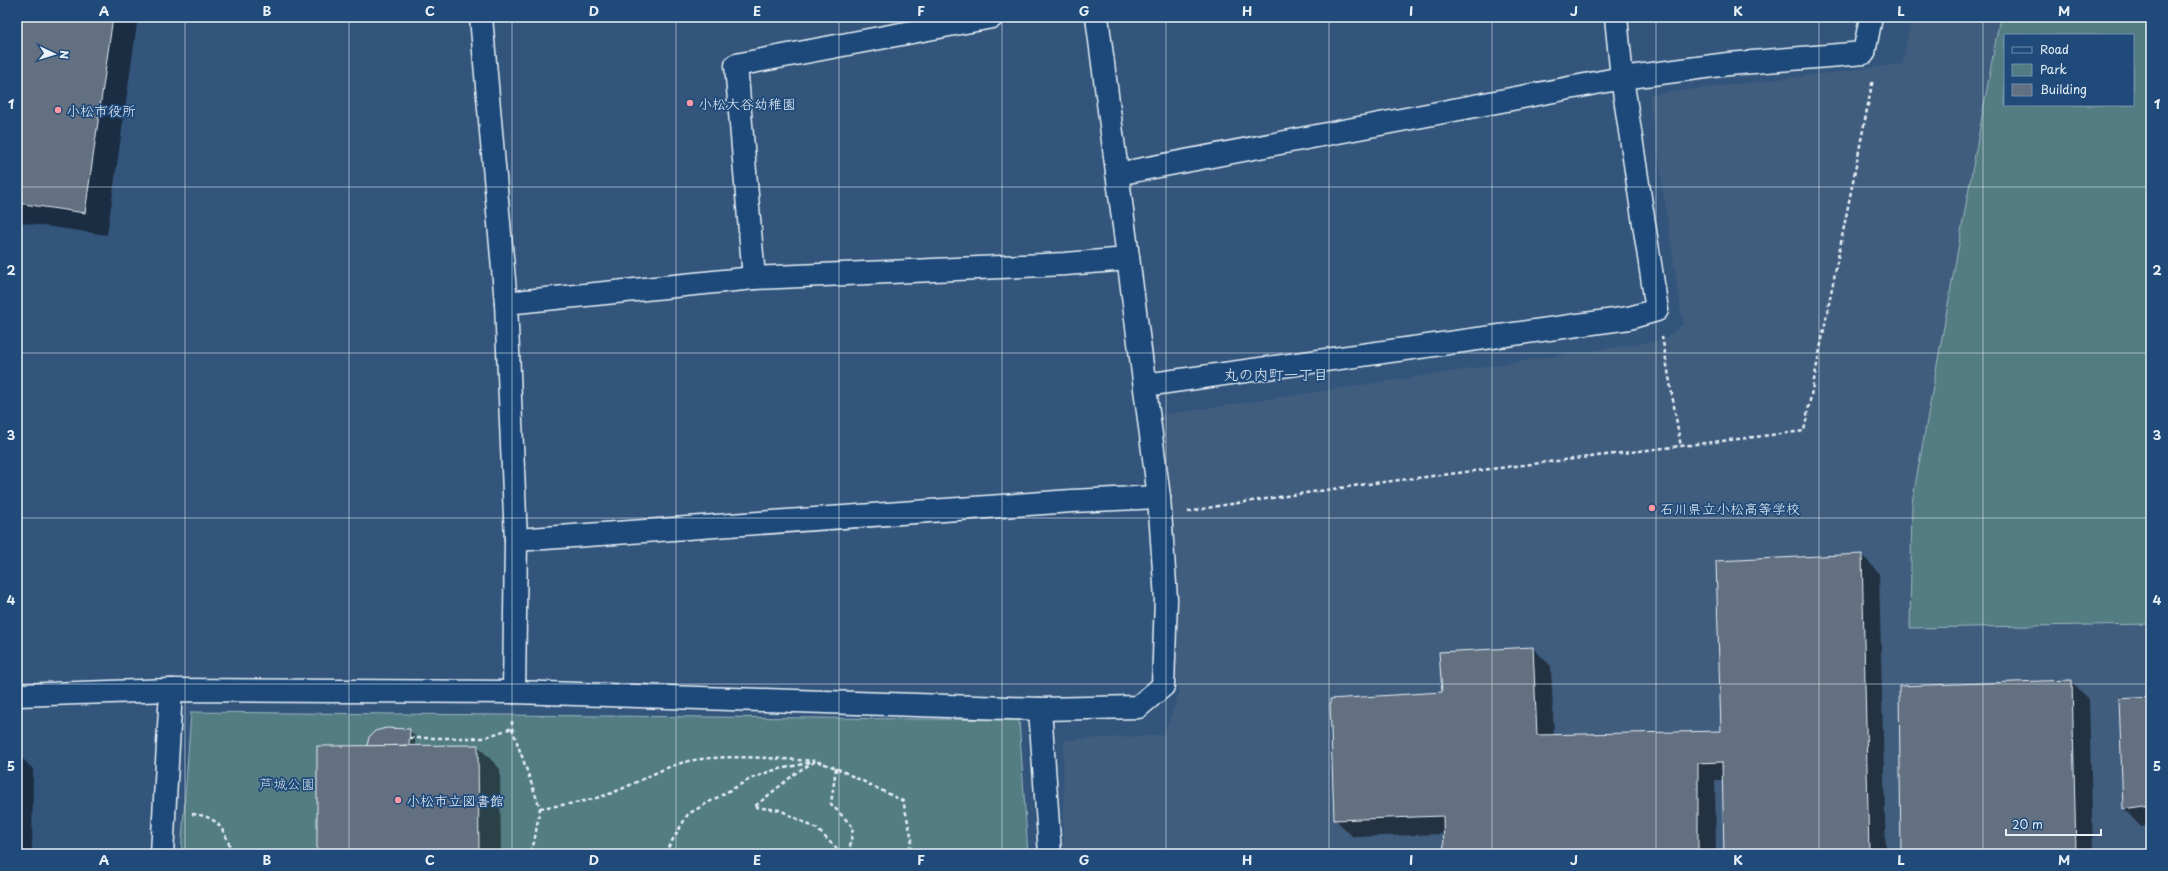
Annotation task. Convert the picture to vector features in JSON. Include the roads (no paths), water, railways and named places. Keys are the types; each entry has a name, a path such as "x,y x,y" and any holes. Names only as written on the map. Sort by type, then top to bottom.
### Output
{"street":[{"path":"481,17 506,303 516,540 514,692"},
{"path":"754,278 736,65 992,17"},
{"path":"17,695 171,690 514,692 1040,709 1138,707 1163,686 1166,599 1160,507 1097,17"},
{"path":"1145,386 1629,318 1657,310 1622,78 1616,17"},
{"path":"1117,174 1622,78 1728,64 1864,53 1871,17"},
{"path":"506,303 754,278 1065,264 1128,259"},
{"path":"516,540 1072,501 1160,507"},
{"path":"162,854 171,690"},
{"path":"1040,709 1050,854"}],"place":[{"name":"小松大谷幼稚園","path":"690,103"},
{"name":"小松市役所","path":"58,110"},
{"name":"石川県立小松高等学校","path":"1652,508"},
{"name":"小松市立図書館","path":"398,800"}],"district":[{"name":"丸の内町一丁目","path":"1276,373"}],"park label":[{"name":"芦城公園","path":"287,783"}]}
